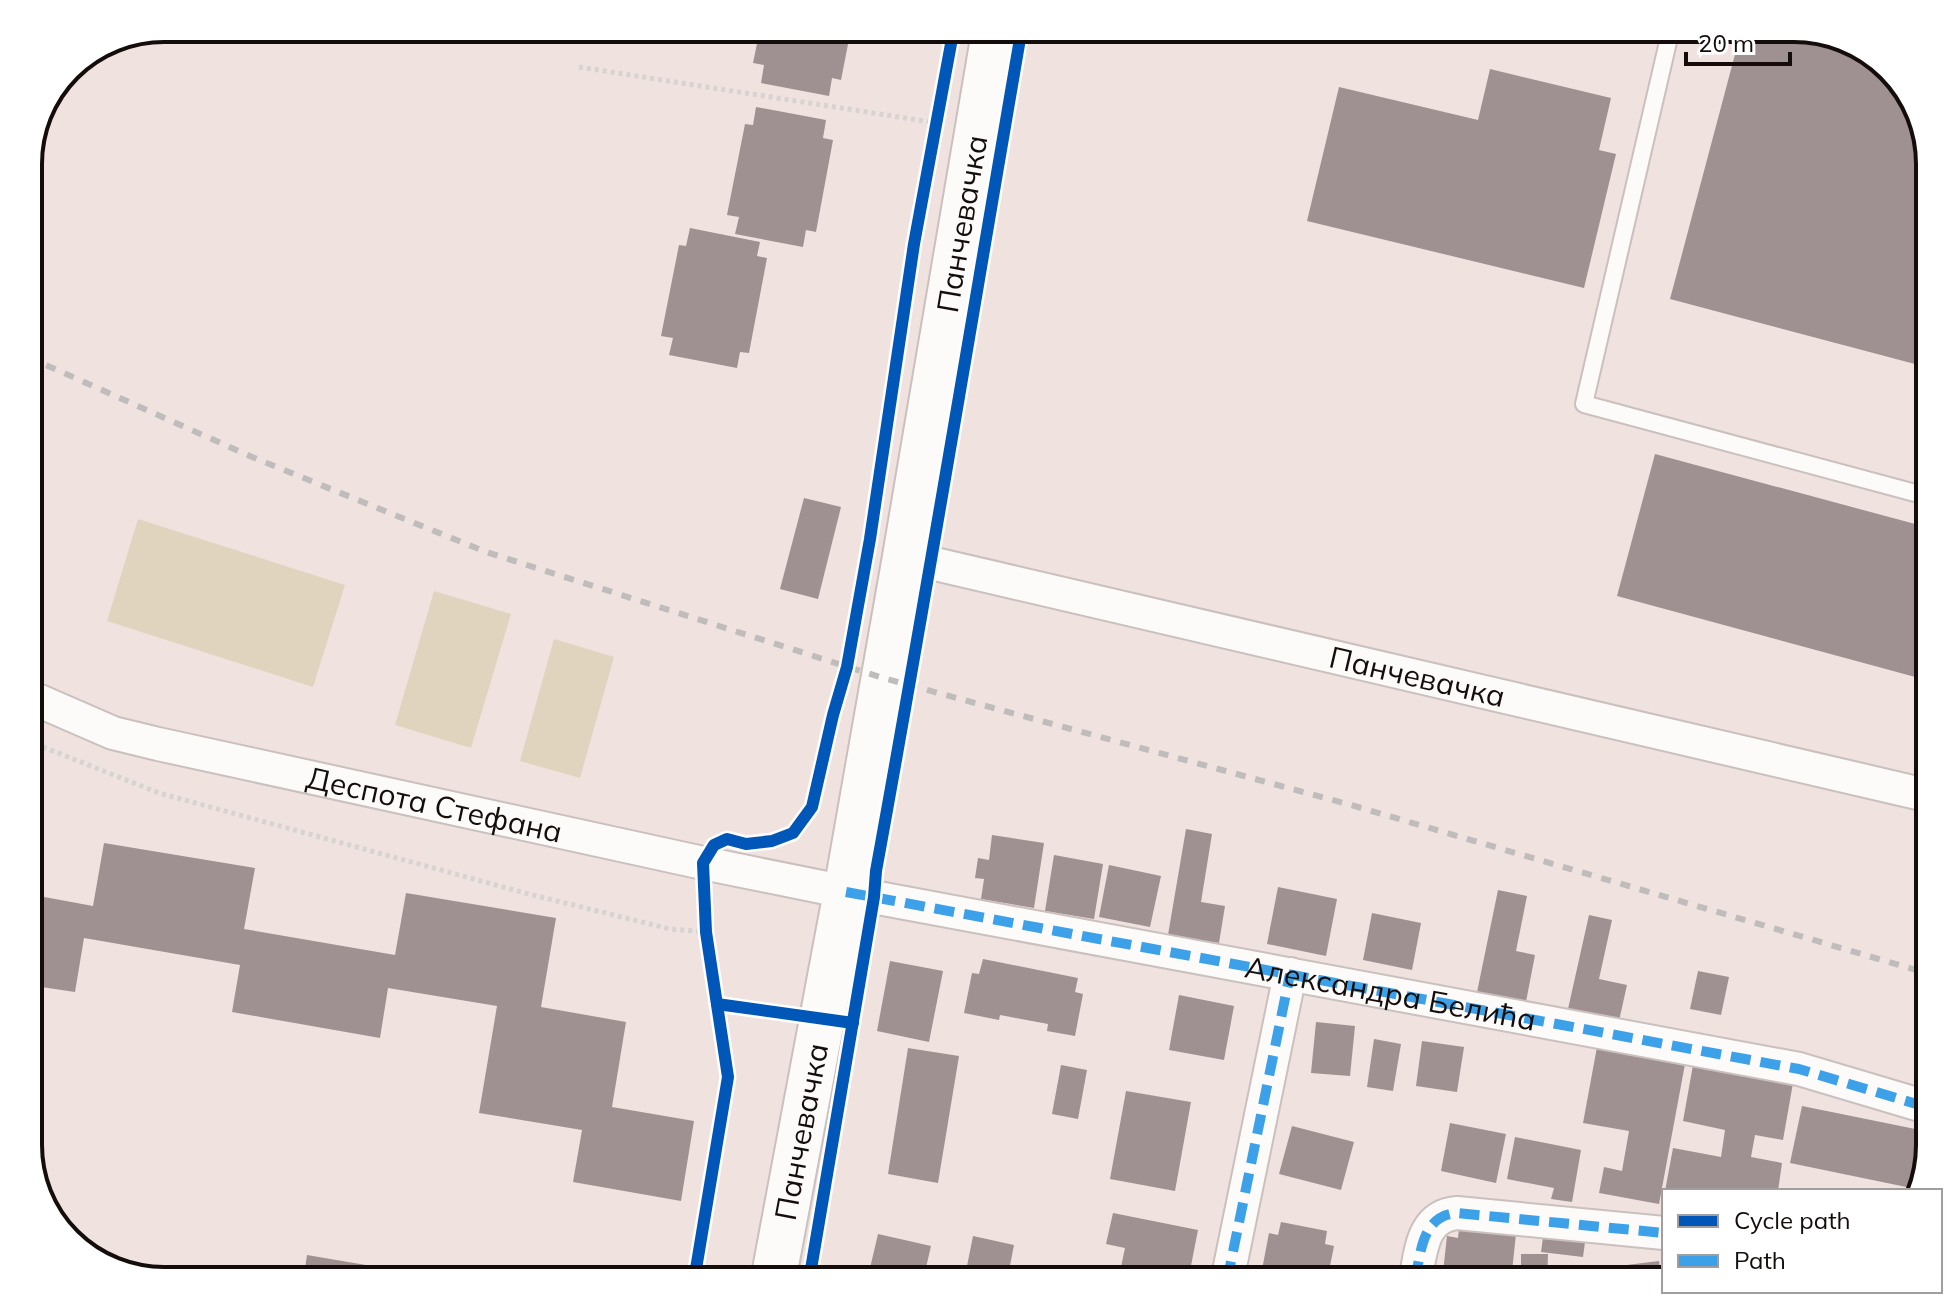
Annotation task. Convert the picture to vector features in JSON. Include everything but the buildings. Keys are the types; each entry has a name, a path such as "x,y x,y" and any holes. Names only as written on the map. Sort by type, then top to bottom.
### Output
{"street":[{"name":"Панчевачка","path":"776,1267 846,892 992,42"},
{"name":"Панчевачка","path":"905,557 1916,793"},
{"name":"Деспота Стефана","path":"42,702 113,733 158,744 846,892"},
{"name":"Александра Белића","path":"846,892 1799,1069 1916,1104"},
{"path":"1230,1267 1290,974"},
{"path":"1418,1267 1423,1239 1430,1227 1445,1214 1662,1233"}],"lane":[{"path":"1668,42 1584,404 1916,493"}],"path":[{"path":"579,67 937,123"},
{"path":"934,138 940,107"},
{"path":"42,747 159,793 525,893 670,929 706,932"},
{"path":"703,863 708,946"}],"shaded area":[{"path":"138,519 345,585 313,687 107,621"},
{"path":"434,591 511,614 471,748 395,725"},
{"path":"554,639 614,657 580,778 520,761"}],"railway":[{"path":"42,363 252,457 486,552 883,678 1351,805 1916,970"}],"marked path":[{"path":"846,892 1799,1069 1916,1104"},
{"path":"1230,1267 1290,974"},
{"path":"1418,1267 1429,1228 1445,1216 1457,1213 1662,1233"}],"cycle path":[{"path":"696,1267 728,1077 706,932 703,863 714,845 727,839 746,844 772,841 793,833 812,807 847,667 870,539 914,244 951,42"},
{"path":"811,1267 876,871 1019,42"},
{"path":"717,1004 853,1023"}]}
